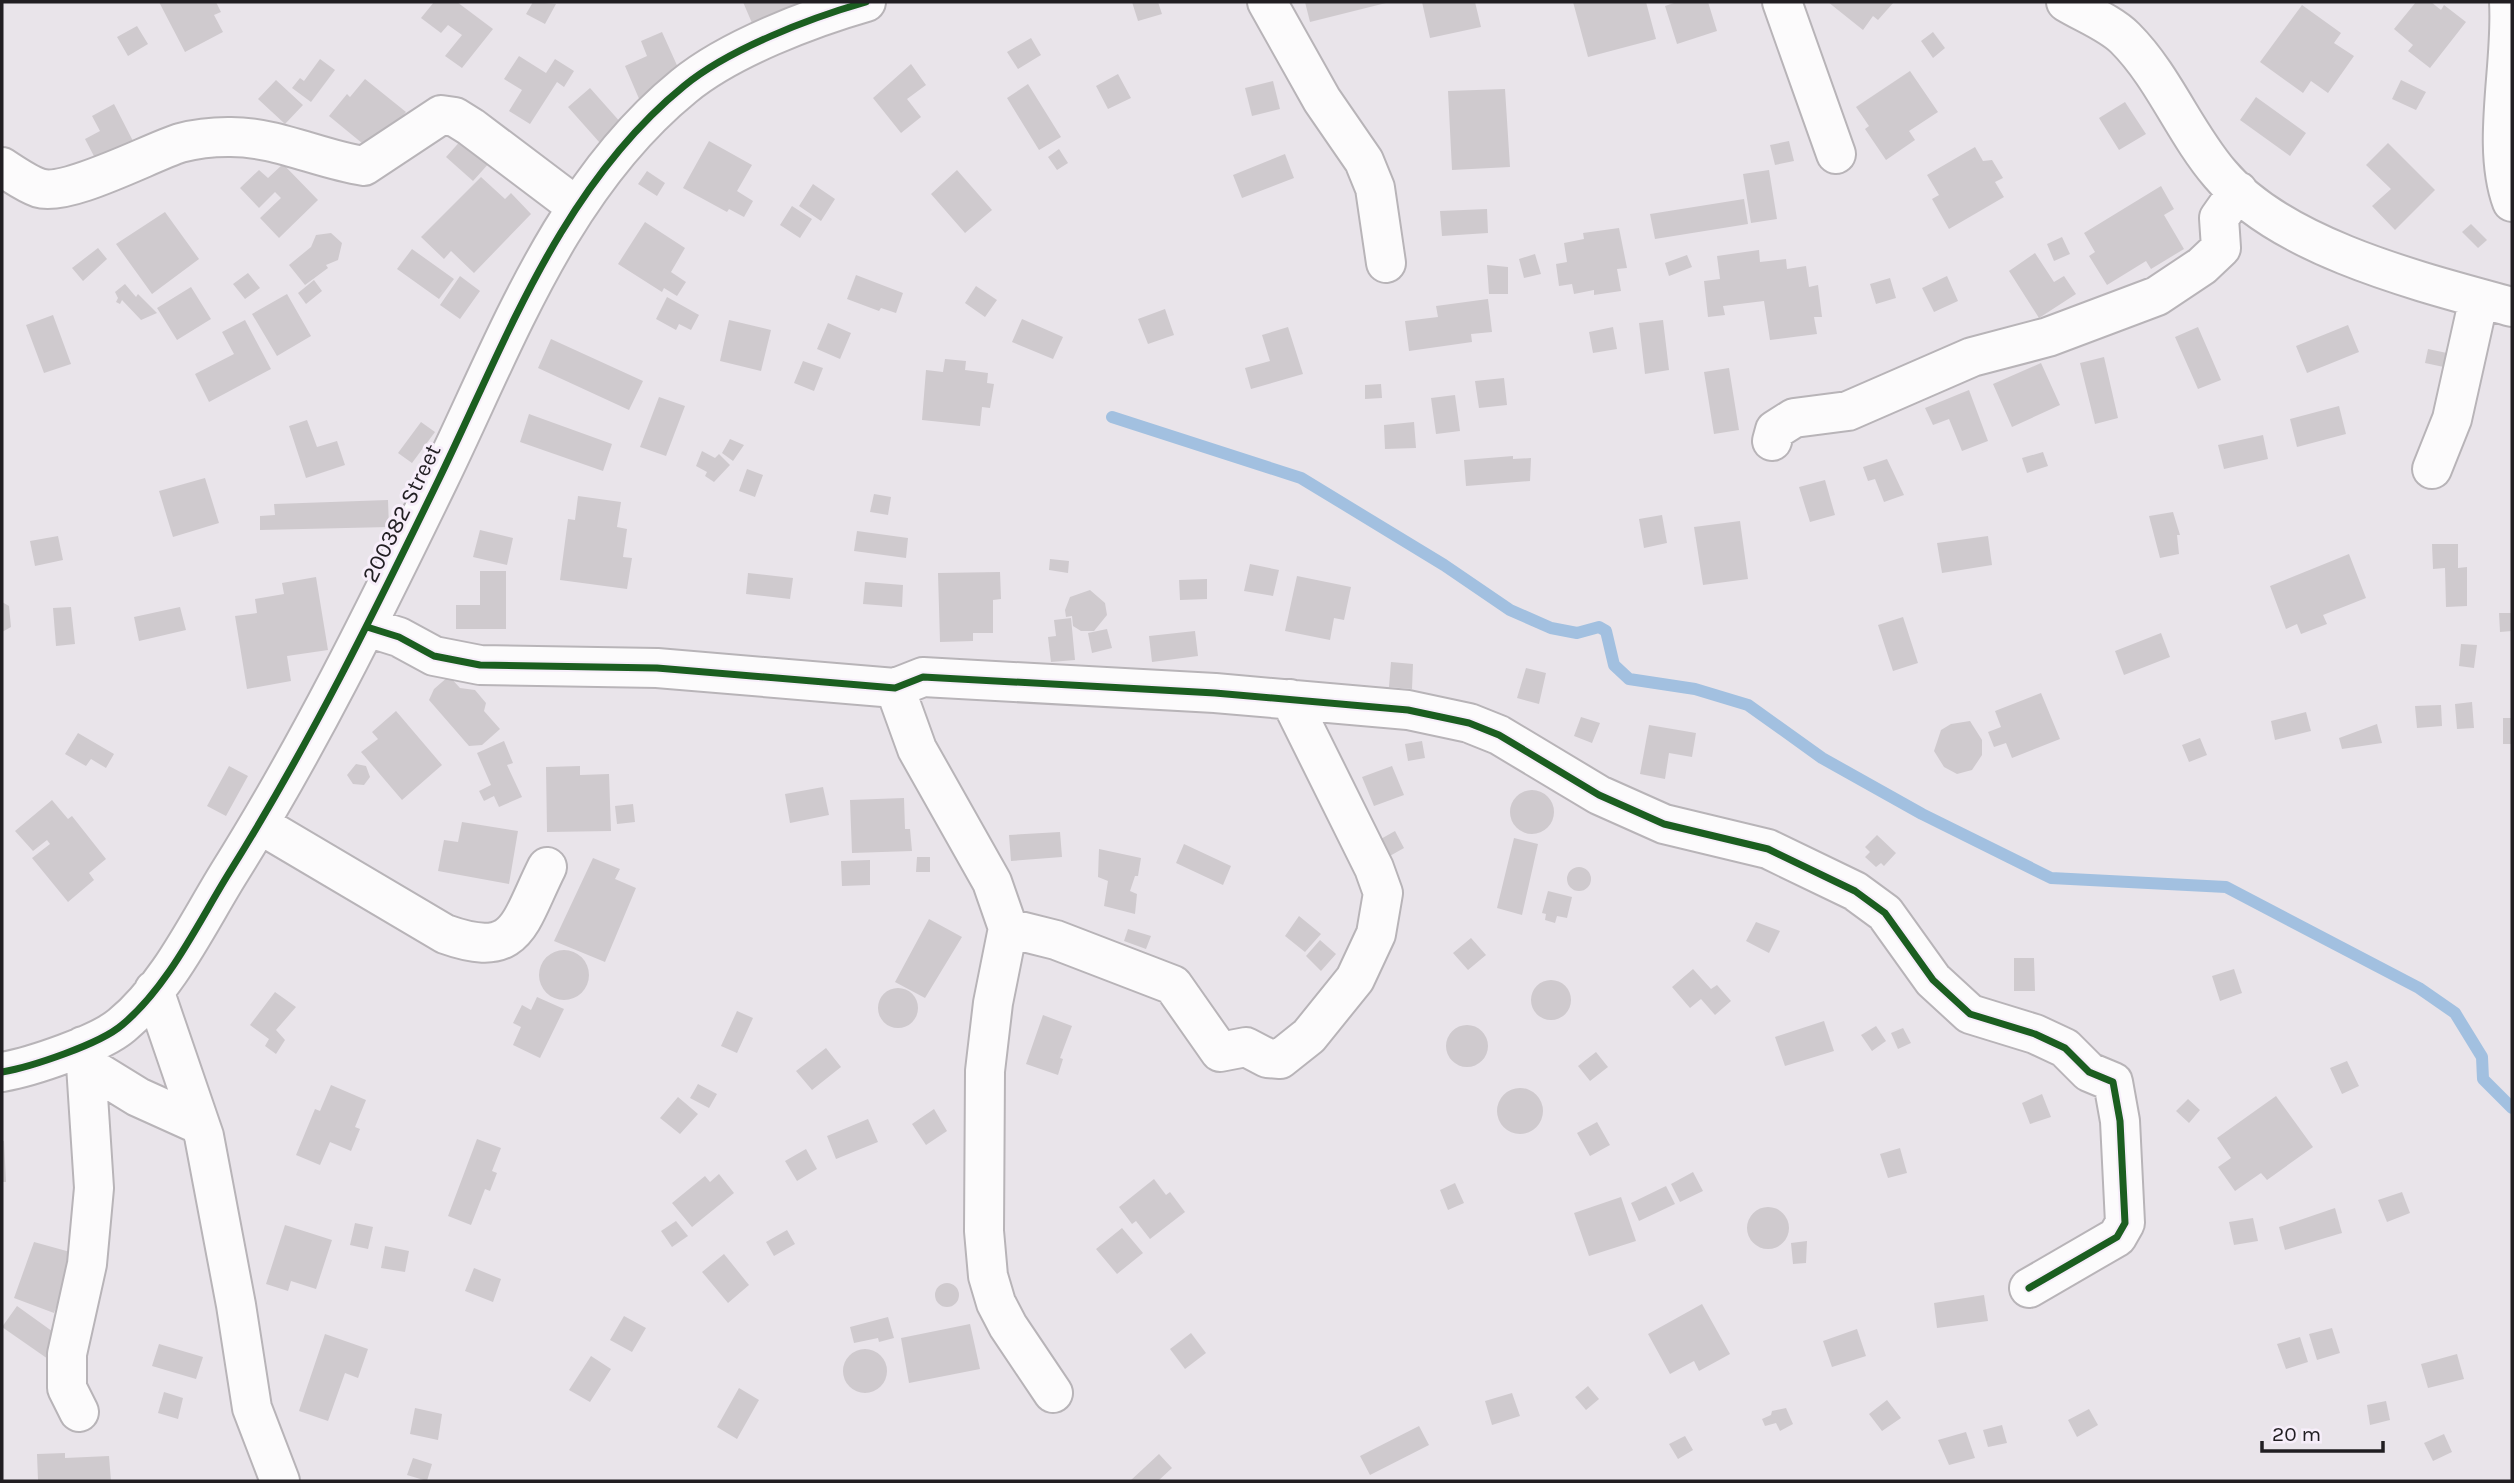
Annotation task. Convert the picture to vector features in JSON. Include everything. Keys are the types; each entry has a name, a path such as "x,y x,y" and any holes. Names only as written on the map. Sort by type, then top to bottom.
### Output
{"street":[{"name":"200382 Street","path":"2,1072 84,1055 120,1027 155,990 259,824 367,627 559,231 633,134 686,84 793,26 866,2"},
{"path":"1267,2 1322,100 1364,161 1375,188 1386,263"},
{"path":"1782,2 1836,154"},
{"path":"2066,2 2124,36 2151,69 2220,174 2253,206 2306,238 2502,302 2432,469"},
{"path":"2508,2 2510,27 2502,164 2512,202"},
{"path":"2,167 41,189 79,185 112,169 182,143 232,137 290,146 334,162 364,166 441,115 455,117 471,127 576,206"},
{"path":"1772,441 1775,430 1794,418 1848,411 1972,358 2048,337 2157,296 2203,266 2221,248 2219,218 2238,191"},
{"path":"367,627 399,637 434,656 480,665 657,668 895,688 923,677 1290,699 1408,710 1469,723 1499,735 1599,795 1664,824 1768,849 1855,891 1885,913 1933,980 1970,1014 2035,1034 2065,1048 2089,1072 2113,1082 2120,1121 2125,1223 2118,1237 2029,1288"},
{"path":"895,688 917,749 992,882 1008,928 993,1003 985,1071 984,1230 988,1276 996,1303 1008,1326 1052,1393"},
{"path":"1008,928 1056,940 1173,985 1220,1052 1246,1047 1267,1058 1287,1055 1308,1036 1356,979 1376,934 1383,893 1374,868 1290,699"},
{"path":"259,824 445,934 474,945 490,945 505,940 518,925 547,867"},
{"path":"155,990 200,1125 236,1304 252,1408 279,1481"},
{"path":"84,1055 138,1097 200,1125"},
{"path":"79,1412 67,1388 66,1354 87,1264 94,1188 84,1055"}],"building":[{"path":"159,2 216,2 221,12 214,15 223,32 185,52"},
{"path":"434,2 457,2 493,29 462,68 445,56 462,35 448,25 441,33 421,18"},
{"path":"533,2 556,4 545,24 526,14"},
{"path":"743,2 824,2 755,30"},
{"path":"1132,2 1158,2 1162,14 1138,21"},
{"path":"1305,2 1386,2 1386,3 1310,22"},
{"path":"1422,2 1475,2 1481,27 1430,38"},
{"path":"1573,2 1646,2 1656,39 1588,57"},
{"path":"1677,2 1708,2 1717,31 1677,44 1665,6"},
{"path":"1828,2 1894,2 1878,20 1873,16 1863,30"},
{"path":"2416,2 2431,2 2441,10 2444,5 2466,22 2430,68 2408,51 2413,45 2394,29"},
{"path":"2302,5 2341,33 2334,43 2354,56 2328,93 2311,81 2303,93 2260,62"},
{"path":"137,26 148,44 128,56 117,37"},
{"path":"662,32 680,72 661,80 665,90 640,101 625,66 647,56 641,41"},
{"path":"1933,32 1945,48 1933,58 1921,41"},
{"path":"1031,38 1041,55 1018,69 1007,52"},
{"path":"519,56 546,73 555,59 574,71 564,87 557,82 530,124 509,111 522,90 504,79"},
{"path":"320,59 335,70 311,102 292,88 300,78 304,81"},
{"path":"911,64 926,85 907,99 921,117 901,133 873,98"},
{"path":"1910,71 1938,112 1909,131 1915,140 1886,160 1865,129 1869,126 1856,107"},
{"path":"1118,74 1131,98 1108,109 1096,86"},
{"path":"365,79 406,112 389,132 384,128 368,148 329,116 347,94 350,97"},
{"path":"276,80 303,105 285,124 258,99"},
{"path":"2401,80 2426,92 2416,110 2392,99"},
{"path":"1273,81 1280,109 1252,116 1245,88"},
{"path":"1028,84 1061,137 1039,150 1007,98"},
{"path":"590,88 622,124 600,143 568,107"},
{"path":"1505,89 1510,167 1452,170 1448,91"},
{"path":"2256,97 2306,133 2290,156 2240,120"},
{"path":"2125,102 2146,134 2119,150 2099,118"},
{"path":"114,104 133,141 96,160 85,139 100,131 92,116"},
{"path":"464,137 491,161 473,181 446,157"},
{"path":"709,141 752,165 737,191 753,201 744,217 729,209 727,212 683,188"},
{"path":"1789,141 1794,161 1775,165 1770,145"},
{"path":"2388,143 2435,190 2395,230 2372,206 2391,189 2366,165"},
{"path":"1975,147 1983,161 1992,160 2003,178 1995,182 2004,197 1949,229 1932,199 1939,195 1927,175"},
{"path":"1059,149 1068,163 1057,170 1048,157"},
{"path":"1285,154 1294,178 1242,198 1233,175"},
{"path":"283,164 318,200 279,238 260,218 281,198 275,192 259,208 240,188 259,170 268,178"},
{"path":"957,170 992,210 965,233 931,194"},
{"path":"1769,170 1777,219 1751,223 1743,174"},
{"path":"647,171 665,183 657,196 638,184"},
{"path":"481,177 505,199 511,193 531,214 474,273 451,251 444,259 421,237"},
{"path":"813,184 835,199 821,221 799,206"},
{"path":"2161,186 2174,209 2164,215 2184,249 2151,269 2146,261 2107,285 2089,256 2095,252 2084,233"},
{"path":"1744,199 1748,224 1655,239 1650,214"},
{"path":"792,206 812,219 800,238 780,225"},
{"path":"1487,209 1488,233 1442,236 1440,211"},
{"path":"165,212 199,259 152,294 116,244"},
{"path":"645,222 685,248 671,272 686,282 677,296 664,288 662,292 618,264"},
{"path":"2471,224 2487,240 2478,248 2462,232"},
{"path":"1619,228 1627,268 1617,269 1621,291 1594,295 1594,290 1574,294 1572,284 1559,286 1556,264 1567,262 1564,243 1584,239 1583,233"},
{"path":"331,233 342,243 338,260 326,265 328,268 305,285 289,265 311,247 316,235"},
{"path":"2062,237 2070,254 2054,261 2047,244"},
{"path":"98,248 107,259 83,281 72,268"},
{"path":"412,249 454,279 439,299 397,269"},
{"path":"1759,250 1760,262 1786,259 1787,269 1806,266 1809,287 1818,285 1822,317 1814,317 1817,334 1770,340 1764,301 1723,306 1725,315 1708,317 1704,281 1720,279 1717,256"},
{"path":"2035,253 2054,282 2064,276 2076,294 2039,318 2009,271"},
{"path":"1535,254 1541,274 1524,278 1519,259"},
{"path":"1687,255 1692,267 1669,276 1665,263"},
{"path":"1487,265 1508,267 1508,294 1489,294"},
{"path":"248,273 260,288 245,299 233,284"},
{"path":"856,275 903,293 896,313 881,308 879,311 847,299"},
{"path":"460,276 480,291 460,319 440,305"},
{"path":"1947,276 1958,301 1934,312 1922,288"},
{"path":"1890,278 1896,298 1876,304 1870,284"},
{"path":"314,280 322,291 306,304 298,293"},
{"path":"125,284 136,297 138,294 157,313 141,320 122,300 120,304 116,302 118,298 115,292"},
{"path":"976,286 997,300 985,317 965,303"},
{"path":"191,287 211,319 177,340 157,308"},
{"path":"287,294 311,336 277,356 252,314"},
{"path":"667,297 699,315 691,330 679,324 676,330 656,319"},
{"path":"1488,299 1492,332 1471,334 1472,342 1409,351 1405,321 1438,317 1436,306"},
{"path":"1165,309 1174,335 1148,344 1138,319"},
{"path":"53,315 71,364 44,373 26,325"},
{"path":"1022,319 1063,337 1053,359 1012,342"},
{"path":"245,320 271,369 209,402 195,374 234,354 222,332"},
{"path":"729,320 771,330 761,371 720,361"},
{"path":"1663,320 1669,370 1645,374 1639,323"},
{"path":"828,323 851,333 840,359 817,349"},
{"path":"2348,325 2359,352 2307,373 2296,346"},
{"path":"1288,327 1303,374 1251,389 1245,368 1270,361 1262,335"},
{"path":"1613,327 1617,349 1593,353 1589,332"},
{"path":"2198,327 2221,380 2198,389 2175,337"},
{"path":"551,339 643,381 629,410 538,368"},
{"path":"2428,349 2461,356 2458,370 2425,363"},
{"path":"2104,357 2118,418 2095,424 2080,363"},
{"path":"945,359 966,361 965,370 988,373 987,383 994,384 990,408 982,407 980,426 922,420 926,370 943,372"},
{"path":"803,361 823,368 814,391 794,383"},
{"path":"2041,363 2060,405 2012,427 1993,384"},
{"path":"1729,368 1739,430 1714,434 1704,372"},
{"path":"1504,378 1507,405 1479,408 1475,381"},
{"path":"1381,384 1382,398 1365,399 1365,385"},
{"path":"1969,390 1988,441 1962,451 1949,419 1933,425 1925,408"},
{"path":"1455,395 1460,431 1436,434 1431,398"},
{"path":"659,397 685,406 666,456 640,447"},
{"path":"2339,406 2346,434 2297,447 2290,419"},
{"path":"529,414 612,444 603,471 520,442"},
{"path":"307,420 317,447 337,441 345,465 306,478 289,426"},
{"path":"421,422 435,432 412,463 398,453"},
{"path":"1414,422 1416,448 1385,449 1384,425"},
{"path":"2263,435 2268,459 2224,469 2218,445"},
{"path":"730,439 744,445 733,461 722,453"},
{"path":"702,451 715,458 719,454 730,465 714,482 705,476 707,472 696,466"},
{"path":"2043,452 2048,466 2027,473 2022,458"},
{"path":"1513,456 1513,459 1531,458 1530,481 1466,486 1464,460"},
{"path":"1887,459 1904,495 1884,502 1875,479 1868,481 1863,467"},
{"path":"747,469 763,475 755,497 739,491"},
{"path":"205,478 219,523 173,537 159,491"},
{"path":"1825,480 1835,515 1810,522 1799,487"},
{"path":"874,494 891,497 888,515 870,512"},
{"path":"578,496 621,502 617,527 627,529 623,557 632,558 627,589 560,580 568,519 575,520"},
{"path":"388,500 389,527 260,530 260,516 275,515 274,504"},
{"path":"2173,512 2180,535 2177,535 2179,554 2160,558 2149,516"},
{"path":"1662,515 1667,543 1644,548 1639,519"},
{"path":"1740,521 1748,579 1703,585 1694,527"},
{"path":"480,530 513,538 507,565 473,557"},
{"path":"857,531 908,538 906,558 854,551"},
{"path":"58,536 63,560 35,566 30,541"},
{"path":"1988,536 1992,565 1942,573 1937,543"},
{"path":"2432,544 2458,544 2458,568 2467,567 2467,606 2446,607 2445,568 2433,569"},
{"path":"2349,554 2366,598 2323,615 2327,624 2301,634 2297,624 2286,629 2270,586"},
{"path":"1050,559 1069,561 1068,573 1049,570"},
{"path":"1250,564 1279,570 1273,596 1244,591"},
{"path":"480,571 506,571 506,629 456,629 456,605 480,605"},
{"path":"1000,572 1001,599 993,600 993,633 973,633 973,641 940,642 938,573"},
{"path":"748,573 793,578 790,599 746,594"},
{"path":"1297,576 1351,587 1344,620 1334,618 1330,640 1285,631"},
{"path":"316,577 328,650 287,656 291,681 247,689 235,616 257,613 255,599 284,594 282,583"},
{"path":"1207,579 1207,599 1180,600 1179,580"},
{"path":"865,582 903,585 902,607 863,604"},
{"path":"1090,590 1105,603 1107,615 1094,631 1081,631 1073,626 1072,616 1066,617 1065,610 1070,597"},
{"path":"2,602 9,606 11,627 2,632"},
{"path":"71,607 75,644 56,646 53,608"},
{"path":"180,607 186,630 139,641 134,617"},
{"path":"2499,613 2512,613 2512,631 2500,632"},
{"path":"1903,617 1918,663 1893,671 1878,625"},
{"path":"1071,618 1075,660 1051,662 1048,637 1056,636 1054,620"},
{"path":"1107,629 1112,648 1092,653 1088,633"},
{"path":"1195,631 1198,656 1152,662 1149,636"},
{"path":"2161,633 2170,657 2124,675 2115,651"},
{"path":"2461,644 2477,645 2474,668 2459,666"},
{"path":"1391,662 1413,664 1412,689 1389,687"},
{"path":"1526,668 1546,673 1539,704 1517,698"},
{"path":"449,676 460,688 475,690 486,703 484,711 500,729 482,745 469,746 429,700 434,689"},
{"path":"2041,693 2060,739 2012,758 2006,743 1994,747 1988,732 2001,727 1995,711"},
{"path":"2472,702 2474,728 2457,729 2455,704"},
{"path":"2441,705 2442,726 2417,728 2415,706"},
{"path":"396,711 442,765 402,800 361,752 378,739 372,732"},
{"path":"2306,712 2311,731 2275,740 2271,721"},
{"path":"1581,717 1600,723 1592,743 1574,736"},
{"path":"2503,718 2512,718 2512,744 2503,744"},
{"path":"1970,721 1982,740 1982,755 1972,770 1957,774 1944,767 1934,751 1941,730 1951,724"},
{"path":"2377,724 2382,743 2342,749 2339,738"},
{"path":"1649,725 1696,733 1692,757 1669,753 1665,779 1640,774"},
{"path":"78,733 114,754 106,768 91,759 86,766 65,754"},
{"path":"2200,738 2207,755 2189,762 2182,745"},
{"path":"504,741 513,763 507,765 522,797 499,807 494,796 484,801 479,791 491,785 477,753"},
{"path":"1422,741 1425,758 1408,761 1405,744"},
{"path":"356,764 366,766 370,777 364,785 353,784 347,775"},
{"path":"229,766 248,776 226,816 207,806"},
{"path":"580,766 580,775 609,774 611,831 547,832 546,767"},
{"path":"1392,766 1404,795 1374,806 1362,777"},
{"path":"823,787 829,815 790,823 785,794"},
{"path":"1532,790 1541,791 1548,796 1553,803 1553,821 1548,828 1541,833 1532,834 1523,833 1516,828 1511,821 1510,812 1511,803 1516,796 1523,791"},
{"path":"904,798 905,829 910,829 912,851 852,853 850,800"},
{"path":"52,800 68,819 72,816 106,859 89,873 94,880 68,902 32,858 50,844 47,840 33,851 15,831"},
{"path":"633,804 635,822 617,824 615,806"},
{"path":"462,822 518,831 509,884 438,871 444,840 458,842"},
{"path":"1395,831 1404,848 1388,857 1379,840"},
{"path":"1060,832 1062,857 1011,861 1009,835"},
{"path":"1877,835 1896,853 1884,866 1881,863 1876,867 1865,857 1870,852 1865,847"},
{"path":"1514,838 1538,844 1522,915 1497,908"},
{"path":"1184,844 1231,866 1223,885 1176,863"},
{"path":"1099,849 1141,858 1138,876 1135,876 1130,891 1137,894 1135,914 1104,906 1108,881 1098,877"},
{"path":"917,857 930,857 930,872 916,872"},
{"path":"593,858 620,869 615,879 636,888 605,962 554,941"},
{"path":"870,860 870,885 842,886 841,861"},
{"path":"1579,867 1590,874 1591,879 1584,890 1579,891 1568,884 1567,879 1574,868"},
{"path":"1548,891 1572,897 1567,918 1557,916 1555,923 1545,920 1546,914 1542,913"},
{"path":"1299,916 1321,934 1305,952 1285,936"},
{"path":"929,919 962,937 925,998 895,982"},
{"path":"1756,922 1780,931 1769,953 1746,941"},
{"path":"1128,929 1151,936 1146,949 1124,941"},
{"path":"1471,938 1486,955 1468,970 1453,953"},
{"path":"1320,940 1336,954 1321,971 1306,956"},
{"path":"564,950 582,957 589,975 582,993 564,1000 546,993 539,975 546,957"},
{"path":"2014,958 2034,958 2035,991 2014,991"},
{"path":"1693,969 1711,989 1717,985 1731,1001 1715,1015 1701,999 1690,1008 1672,987"},
{"path":"2234,969 2242,993 2220,1001 2212,976"},
{"path":"1551,980 1565,986 1571,1000 1565,1014 1551,1020 1537,1014 1531,1000 1537,986"},
{"path":"898,988 906,989 912,994 917,1000 917,1016 912,1022 906,1027 898,1028 890,1027 884,1022 879,1016 878,1008 879,1000 884,994 890,989"},
{"path":"275,992 296,1007 276,1030 285,1040 276,1054 265,1046 269,1039 250,1025"},
{"path":"537,997 564,1009 540,1058 513,1045 521,1027 513,1023 522,1005 531,1010"},
{"path":"737,1011 753,1018 737,1053 721,1046"},
{"path":"1043,1015 1072,1026 1060,1058 1063,1059 1058,1075 1026,1064"},
{"path":"1824,1021 1834,1051 1785,1066 1775,1037"},
{"path":"1467,1025 1482,1031 1488,1046 1482,1061 1467,1067 1452,1061 1446,1046 1452,1031"},
{"path":"1876,1026 1886,1041 1872,1051 1861,1035"},
{"path":"1903,1028 1911,1043 1898,1049 1891,1033"},
{"path":"826,1048 841,1067 812,1090 796,1071"},
{"path":"1596,1052 1608,1067 1590,1081 1578,1066"},
{"path":"2347,1061 2359,1086 2342,1094 2330,1068"},
{"path":"698,1084 717,1094 709,1108 690,1098"},
{"path":"331,1085 366,1100 355,1127 360,1129 351,1151 330,1142 320,1165 296,1155 315,1109 320,1111"},
{"path":"1520,1088 1536,1095 1543,1111 1536,1127 1520,1134 1504,1127 1497,1111 1504,1095"},
{"path":"2042,1094 2051,1117 2030,1124 2022,1103"},
{"path":"2276,1096 2313,1147 2267,1180 2261,1173 2235,1191 2218,1167 2231,1158 2217,1138"},
{"path":"678,1097 698,1114 680,1134 660,1118"},
{"path":"2188,1099 2200,1110 2189,1123 2176,1111"},
{"path":"934,1109 947,1131 926,1145 912,1124"},
{"path":"868,1119 878,1142 836,1159 827,1136"},
{"path":"1597,1122 1610,1145 1590,1156 1577,1133"},
{"path":"477,1139 501,1148 492,1171 497,1173 490,1191 485,1189 471,1225 448,1216"},
{"path":"4,1141 6,1182 2,1182"},
{"path":"1900,1148 1907,1173 1888,1178 1880,1154"},
{"path":"806,1149 817,1169 797,1181 785,1161"},
{"path":"1693,1172 1703,1191 1680,1202 1671,1184"},
{"path":"719,1174 734,1193 692,1227 672,1203 705,1176 710,1182"},
{"path":"1154,1179 1166,1195 1170,1192 1185,1212 1150,1239 1136,1221 1132,1224 1119,1207"},
{"path":"1455,1183 1464,1203 1448,1210 1440,1190"},
{"path":"1666,1186 1675,1204 1639,1221 1631,1203"},
{"path":"2402,1192 2410,1213 2387,1222 2378,1200"},
{"path":"1621,1197 1636,1241 1589,1256 1574,1213"},
{"path":"1768,1207 1783,1213 1789,1228 1783,1243 1768,1249 1753,1243 1747,1228 1753,1213"},
{"path":"2335,1208 2342,1233 2285,1250 2279,1227"},
{"path":"2253,1218 2258,1241 2234,1245 2229,1222"},
{"path":"676,1221 688,1236 672,1247 661,1231"},
{"path":"355,1223 373,1227 368,1249 350,1245"},
{"path":"285,1225 332,1240 316,1289 291,1281 288,1291 266,1284"},
{"path":"1122,1228 1143,1253 1117,1274 1096,1249"},
{"path":"787,1230 795,1244 774,1256 766,1242"},
{"path":"1807,1241 1806,1263 1793,1264 1791,1243"},
{"path":"34,1242 81,1255 67,1277 54,1313 14,1298"},
{"path":"385,1246 409,1251 405,1272 381,1268"},
{"path":"724,1254 749,1285 728,1303 702,1272"},
{"path":"474,1268 501,1279 493,1302 465,1291"},
{"path":"947,1283 955,1287 959,1295 955,1303 947,1307 939,1303 935,1295 939,1287"},
{"path":"1984,1295 1988,1321 1937,1328 1934,1303"},
{"path":"1702,1304 1730,1354 1699,1371 1694,1361 1670,1374 1648,1334"},
{"path":"17,1306 63,1339 48,1359 2,1327"},
{"path":"624,1316 646,1328 632,1352 610,1340"},
{"path":"888,1317 894,1338 879,1342 878,1338 854,1343 850,1327"},
{"path":"970,1324 980,1369 909,1383 901,1338"},
{"path":"2332,1328 2340,1353 2317,1360 2309,1334"},
{"path":"1857,1329 1866,1356 1832,1367 1823,1341"},
{"path":"1191,1333 1206,1353 1185,1369 1170,1349"},
{"path":"325,1334 368,1349 358,1378 345,1373 328,1421 299,1411"},
{"path":"2300,1337 2308,1362 2286,1369 2277,1344"},
{"path":"159,1344 203,1357 196,1379 152,1366"},
{"path":"865,1349 880,1356 887,1371 880,1386 865,1393 850,1386 843,1371 850,1356"},
{"path":"2457,1354 2464,1379 2428,1388 2421,1364"},
{"path":"591,1356 611,1369 590,1402 569,1390"},
{"path":"1588,1386 1599,1399 1586,1410 1575,1397"},
{"path":"739,1388 759,1400 737,1439 717,1427"},
{"path":"164,1392 183,1398 178,1419 158,1413"},
{"path":"1512,1393 1520,1416 1492,1425 1485,1401"},
{"path":"1887,1400 1901,1418 1882,1431 1869,1414"},
{"path":"2386,1401 2390,1420 2370,1425 2367,1405"},
{"path":"415,1408 442,1414 438,1440 410,1434"},
{"path":"1786,1408 1793,1424 1780,1431 1776,1423 1765,1426 1762,1419 1771,1415 1772,1411"},
{"path":"2089,1409 2098,1425 2077,1437 2068,1420"},
{"path":"2002,1425 2007,1443 1988,1447 1983,1430"},
{"path":"1419,1426 1429,1445 1370,1475 1360,1456"},
{"path":"1966,1432 1975,1458 1949,1465 1938,1440"},
{"path":"2444,1434 2452,1452 2433,1461 2424,1443"},
{"path":"1685,1436 1693,1450 1678,1459 1669,1444"},
{"path":"65,1453 65,1458 109,1456 111,1481 38,1480 37,1454"},
{"path":"1159,1454 1172,1468 1158,1481 1130,1481"},
{"path":"413,1458 432,1464 427,1481 407,1475"}],"waterway":[{"path":"1112,417 1301,478 1444,565 1510,610 1551,628 1577,633 1599,627 1606,631 1614,665 1629,679 1695,689 1748,705 1822,758 1922,814 2051,878 2226,887 2419,988 2455,1013 2482,1057 2483,1079 2512,1108"}],"cycle path":[{"path":"2,1072 65,1054 112,1032 139,1010 168,973 313,728 390,579 540,268 603,170 641,126 702,72 771,36 866,2"},
{"path":"367,627 399,637 434,656 480,665 657,668 895,688 923,677 1215,693 1408,710 1469,723 1499,735 1599,795 1664,824 1768,849 1855,891 1885,913 1933,980 1970,1014 2035,1034 2065,1048 2089,1072 2113,1082 2120,1121 2125,1223 2117,1237 2029,1288"}]}
